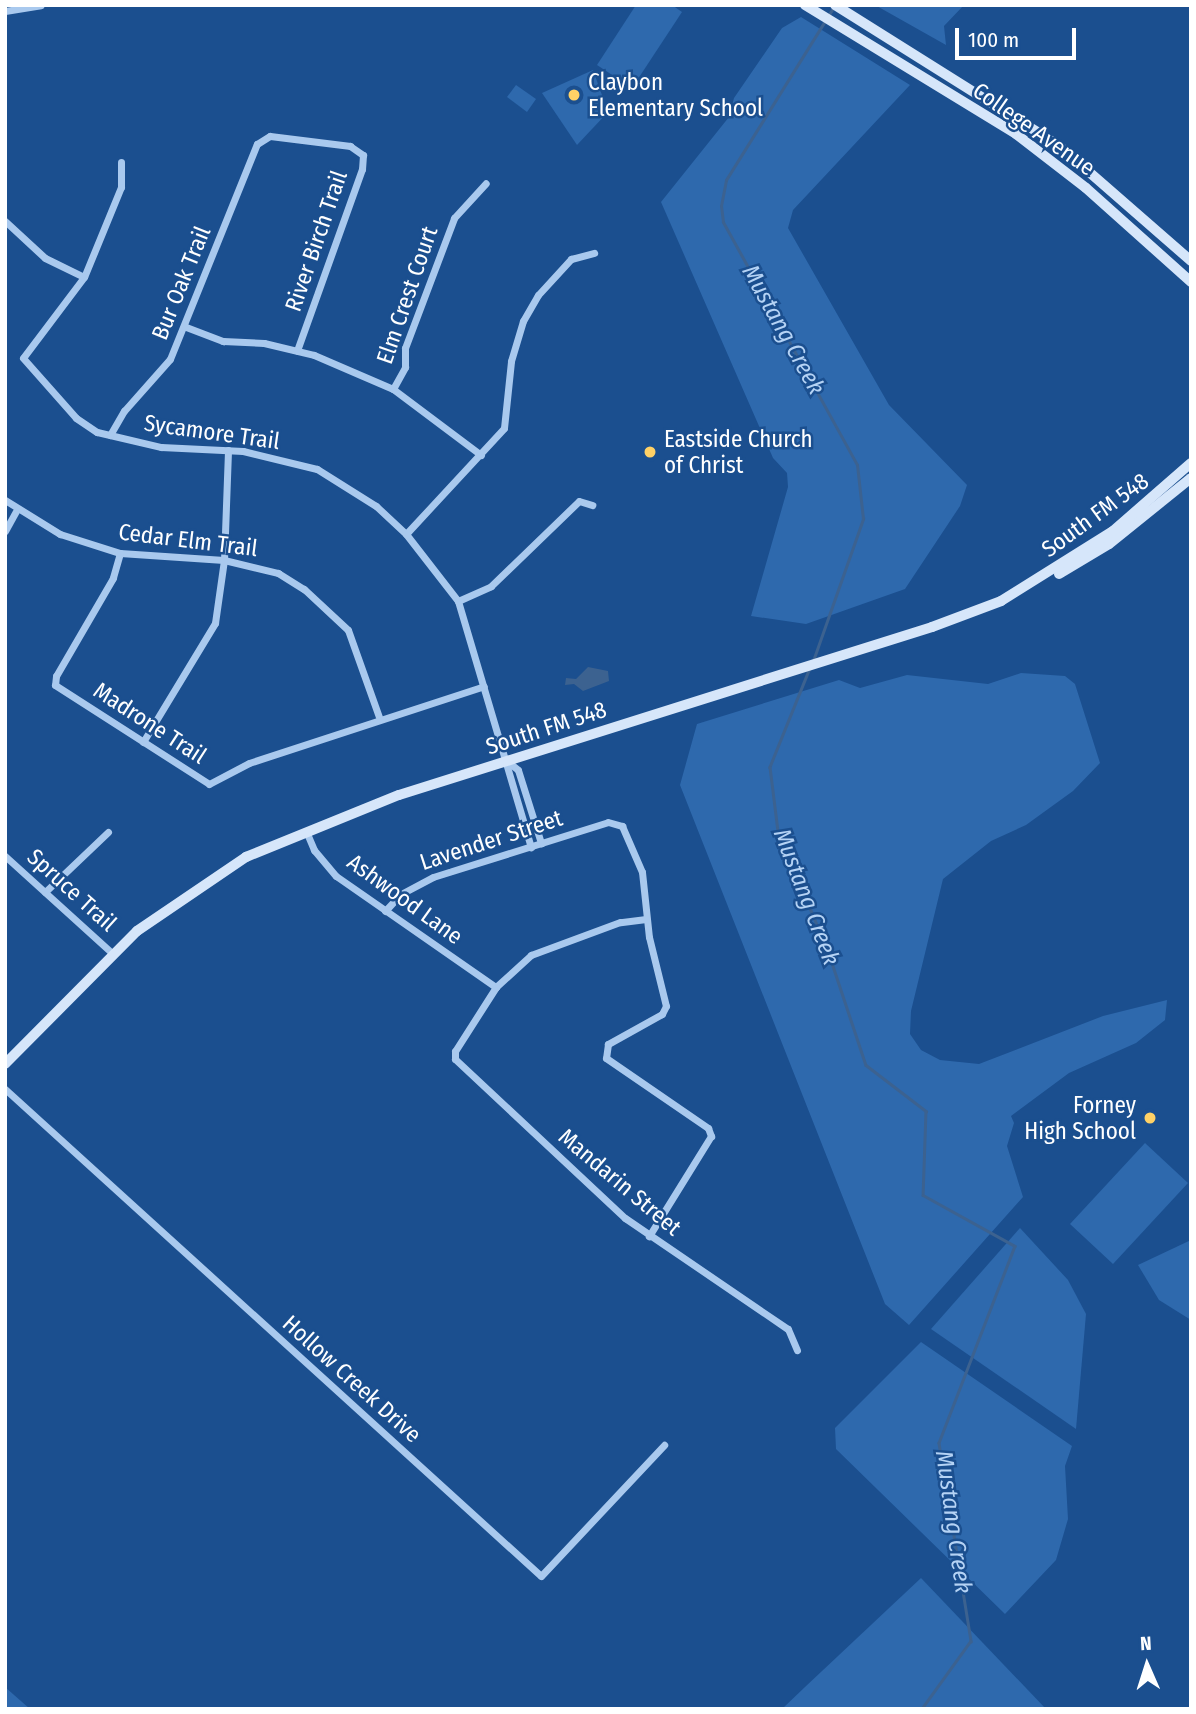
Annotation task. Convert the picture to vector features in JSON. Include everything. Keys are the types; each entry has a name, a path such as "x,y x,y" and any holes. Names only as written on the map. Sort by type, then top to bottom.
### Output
{"main road":[{"name":"College Avenue","path":"805,5 1016,134 1069,173 1191,282"},
{"name":"College Avenue","path":"835,5 1057,144 1191,261"},
{"path":"918,74 926,61"},
{"name":"South FM 548","path":"7,1059 112,953 202,884 246,857 305,830 507,761 882,642 1018,593 1113,531 1191,463"},
{"name":"South FM 548","path":"1018,593 1027,592 1109,544 1191,478"}],"street":[{"path":"5,11 41,5"},
{"name":"Bur Oak Trail","path":"110,435 124,411 170,359 186,327 257,144 270,136"},
{"name":"River Birch Trail","path":"270,136 350,146 363,155 362,169 297,351"},
{"path":"5,221 45,258 84,277 121,187 121,162"},
{"name":"Elm Crest Court","path":"393,388 405,367 405,348 454,218 486,183"},
{"path":"406,534 504,428 511,361 523,321 538,295 571,259 594,253"},
{"name":"Sycamore Trail","path":"84,277 23,358 76,418 110,435 161,447 228,450 317,469 376,506 406,534 457,601 507,761 506,774 531,847"},
{"path":"186,327 223,341 264,343 297,351 393,388 481,455"},
{"path":"143,742 215,624 224,560 228,450"},
{"name":"Cedar Elm Trail","path":"5,500 16,511 60,534 120,553 224,560 278,573 304,589 348,630 379,717"},
{"path":"457,601 491,586 579,501 592,505"},
{"path":"5,531 16,511"},
{"name":"Madrone Trail","path":"120,553 113,578 56,676 55,685 209,784 249,763 379,717 484,686"},
{"name":"Sycamore Trail","path":"507,761 518,770 541,844"},
{"name":"Lavender Street","path":"385,911 401,894 421,882 618,822 642,872 646,919"},
{"name":"Ashwood Lane","path":"305,830 324,864 385,911 496,987"},
{"path":"45,892 108,832"},
{"name":"Spruce Trail","path":"5,856 112,953"},
{"path":"496,987 543,949 620,922 646,919 665,1011 625,1032 608,1044 605,1053 608,1062 708,1128 711,1136 649,1236"},
{"name":"Mandarin Street","path":"496,987 455,1051 455,1059 649,1236 788,1329 797,1350"},
{"name":"Hollow Creek Drive","path":"5,1089 541,1576 664,1445"}],"shaded area":[{"path":"636,5 672,5 682,12 632,88 597,65"},
{"path":"875,5 964,5 944,26 946,45"},
{"path":"801,17 910,85 793,210 788,228 889,405 967,485 960,506 905,589 806,624 751,616 788,487 787,473 773,458 661,202 729,117 734,98 782,28"},
{"path":"593,70 608,112 577,145 542,93"},
{"path":"516,85 536,99 527,112 507,97"},
{"path":"588,667 608,671 609,681 583,691 574,684 565,685 566,678 576,679"},
{"path":"1021,673 1065,676 1075,684 1100,763 1073,791 1026,825 991,841 943,879 911,1011 910,1034 921,1050 940,1060 979,1064 1103,1016 1167,1000 1165,1020 1136,1043 1069,1073 1011,1116 1014,1123 1007,1146 1023,1197 909,1325 885,1304 680,785 697,724 839,680 860,688 907,675 988,684"},
{"path":"1145,1143 1188,1183 1113,1264 1070,1224"},
{"path":"1020,1228 1068,1280 1086,1314 1076,1429 931,1329"},
{"path":"1191,1240 1191,1320 1159,1300 1138,1265"},
{"path":"921,1342 1072,1446 1065,1466 1068,1519 1056,1560 1005,1614 836,1449 835,1428"},
{"path":"921,1578 1046,1709 782,1709 805,1687"},
{"path":"5,1687 30,1709 5,1709"}],"waterway":[{"name":"Mustang Creek","path":"813,661 863,519 857,465 723,222 721,206 726,180 833,8"},
{"name":"Mustang Creek","path":"810,668 770,767 778,831 828,951 866,1065 926,1111 923,1195 1015,1246 939,1443 971,1641 922,1709"}],"place":[{"name":"Claybon Elementary School","path":"574,95"},
{"name":"Eastside Church of Christ","path":"650,452"},
{"name":"Forney High School","path":"1150,1118"}]}
